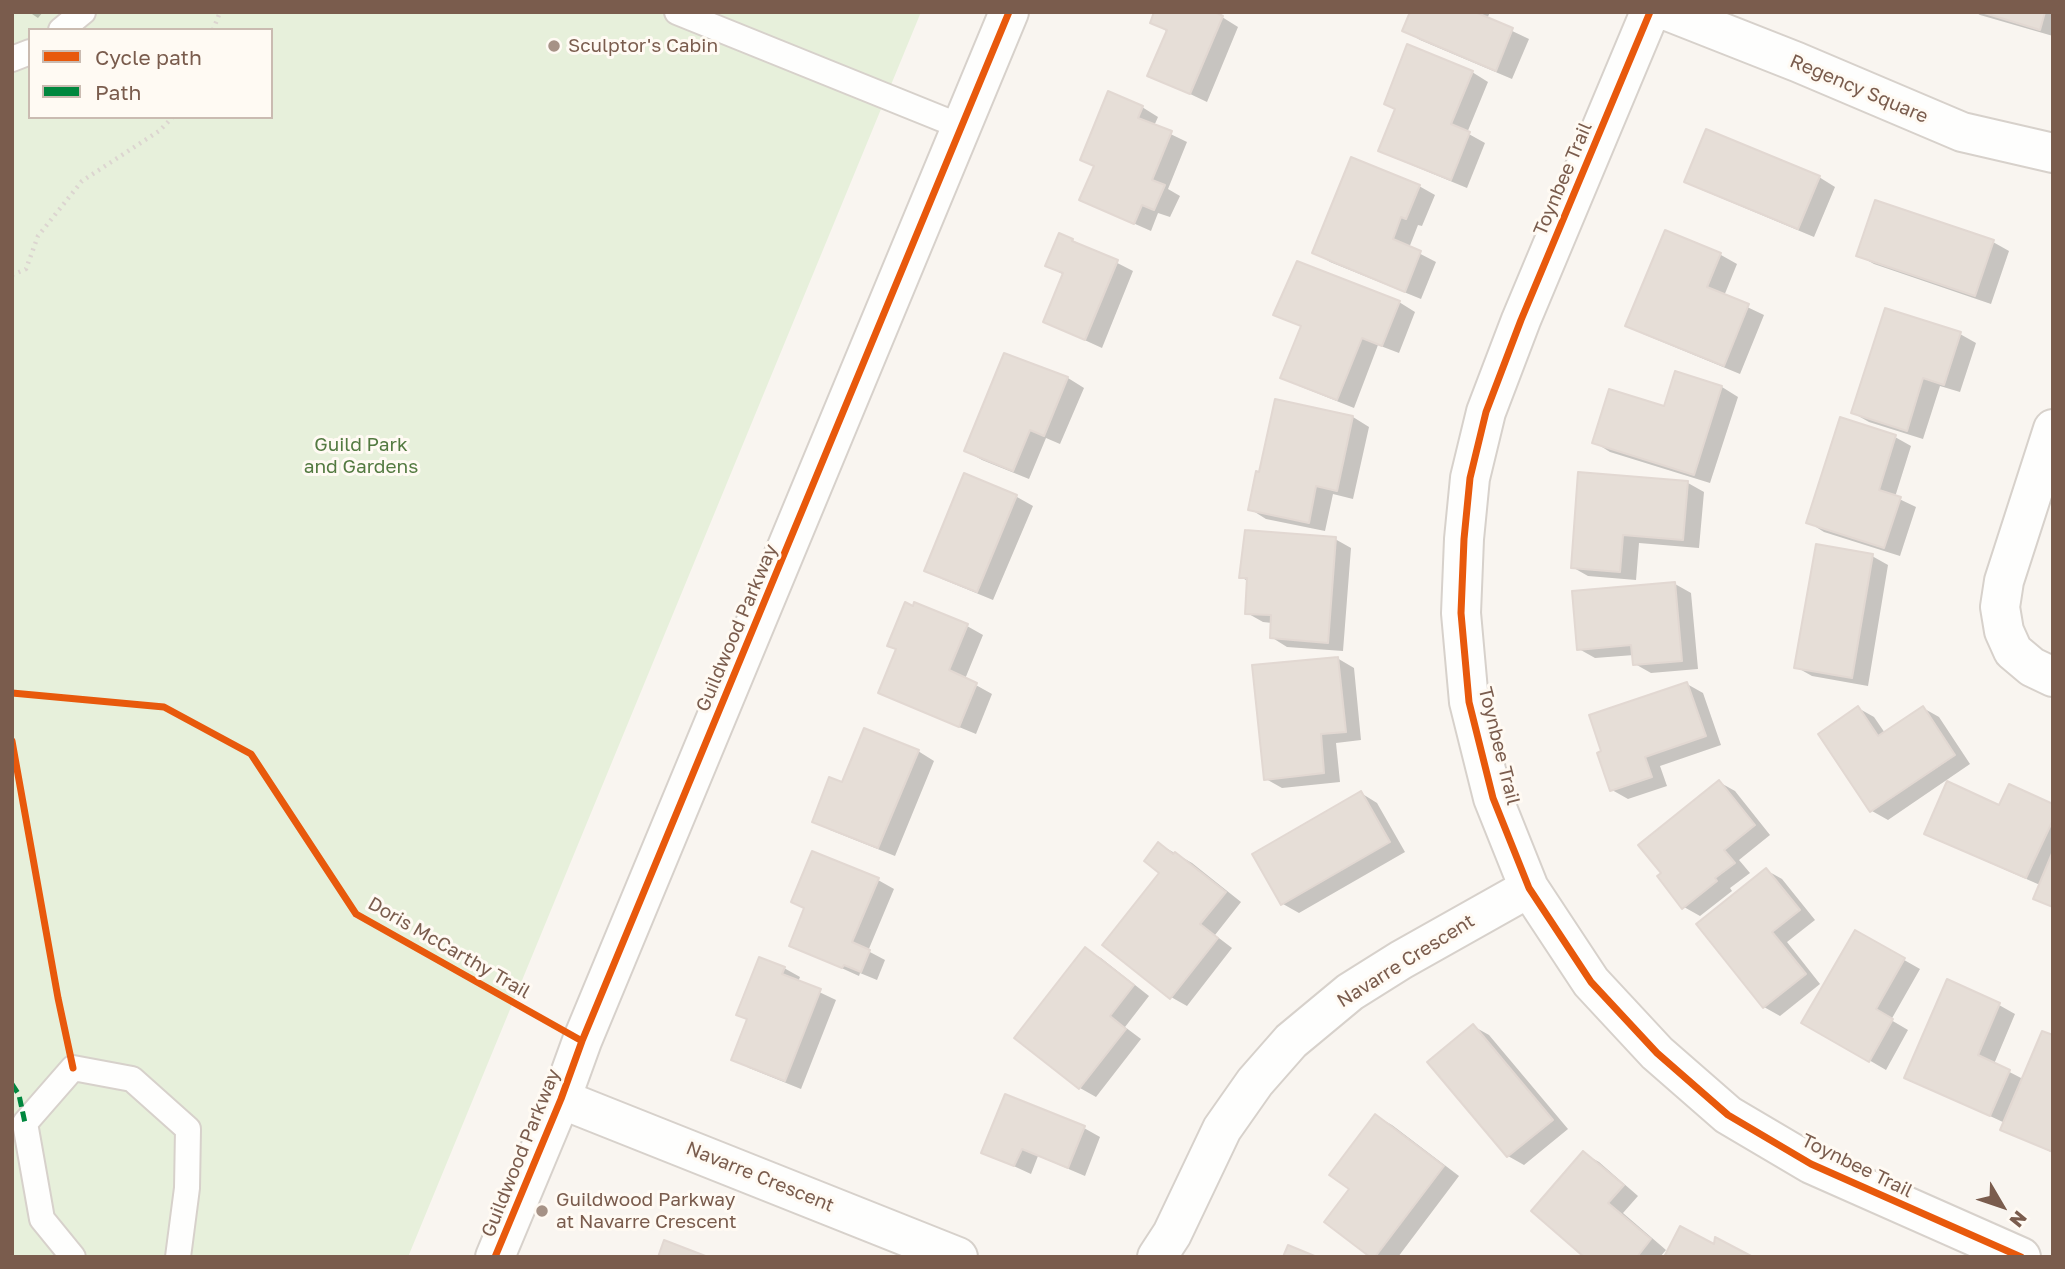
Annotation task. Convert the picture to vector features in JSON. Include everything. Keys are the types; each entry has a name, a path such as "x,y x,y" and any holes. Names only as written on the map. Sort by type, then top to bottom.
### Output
{"street":[{"name":"Guildwood Parkway","path":"495,1257 1009,12"},
{"name":"Toynbee Trail","path":"1650,12 1521,320 1486,412 1470,478 1461,613 1469,702 1493,798 1529,888 1591,982 1657,1053 1728,1115 1811,1164 2021,1257"},
{"name":"Regency Square","path":"1670,12 1962,132 2053,153"},
{"path":"2053,429 2004,581 2000,607 2004,631 2013,651 2032,667 2053,677"},
{"name":"Navarre Crescent","path":"1157,1257 1172,1234 1222,1129 1255,1082 1292,1041 1350,992 1529,888"},
{"name":"Navarre Crescent","path":"561,1099 958,1257"}],"lane":[{"path":"63,28 83,12"},
{"path":"677,12 962,127"},
{"path":"12,60 28,53"},
{"path":"73,1257 42,1219 25,1123 73,1068 132,1079 188,1129 187,1188 178,1257"}],"path":[{"path":"12,275 26,269 38,236 82,181 159,131 171,119"}],"green space":[{"name":"Guild Park and Gardens","path":"12,12 921,12 408,1257 12,1257"}],"building":[{"path":"1154,12 1215,12 1223,16 1190,94 1147,76 1167,30 1150,23"},
{"path":"1410,12 1475,12 1513,28 1496,71 1402,31"},
{"path":"1981,12 2045,12 2040,30"},
{"path":"1407,44 1473,71 1451,124 1470,132 1451,180 1378,151 1395,109 1384,104"},
{"path":"1108,91 1143,106 1138,118 1172,131 1152,180 1165,185 1154,210 1142,205 1134,224 1079,200 1094,166 1080,160"},
{"path":"1706,129 1820,176 1798,229 1684,182"},
{"path":"1351,157 1420,185 1406,219 1401,217 1393,239 1421,251 1405,292 1312,253"},
{"path":"1875,200 1994,240 1975,296 1856,256"},
{"path":"1665,230 1721,253 1707,287 1749,304 1724,366 1625,326"},
{"path":"1059,233 1118,260 1085,340 1043,322 1063,273 1045,266"},
{"path":"1297,261 1400,301 1382,346 1362,338 1337,400 1280,378 1301,326 1273,315"},
{"path":"1885,308 1961,332 1944,385 1923,378 1907,431 1851,413"},
{"path":"1004,353 1068,377 1044,436 1030,430 1013,471 964,451"},
{"path":"1675,371 1722,386 1694,475 1592,443 1609,389 1664,406"},
{"path":"1275,399 1353,416 1337,491 1316,486 1309,523 1248,510"},
{"path":"1840,417 1896,435 1879,490 1901,497 1884,548 1806,523"},
{"path":"1578,472 1688,481 1683,540 1623,535 1620,572 1571,568"},
{"path":"964,473 1017,495 977,592 924,571"},
{"path":"1245,530 1336,537 1328,643 1270,638 1271,615 1245,614 1247,578 1239,578"},
{"path":"1816,544 1873,554 1852,678 1794,668"},
{"path":"1675,582 1682,661 1633,665 1631,645 1577,650 1572,591"},
{"path":"905,602 913,606 914,602 968,624 949,670 977,683 959,727 878,693 896,649 887,646"},
{"path":"1338,657 1346,732 1321,734 1324,773 1264,780 1252,665"},
{"path":"1687,682 1706,736 1645,757 1652,777 1610,791 1597,753 1601,751 1589,715"},
{"path":"1858,706 1878,736 1923,706 1955,755 1870,812 1818,734"},
{"path":"864,728 919,750 878,848 812,822 829,777 842,782"},
{"path":"1719,780 1755,825 1724,850 1735,863 1682,909 1657,876 1661,873 1638,845"},
{"path":"1947,781 1999,805 2009,784 2053,804 2053,820 2026,878 1924,834"},
{"path":"1361,791 1390,842 1281,905 1252,854"},
{"path":"1158,842 1226,892 1200,924 1218,938 1170,999 1102,945 1159,873 1144,861"},
{"path":"812,851 879,878 852,942 870,950 861,972 844,965 842,968 789,946 804,908 791,902"},
{"path":"2053,851 2053,907 2033,899"},
{"path":"1766,868 1800,910 1772,932 1806,974 1763,1008 1696,924"},
{"path":"1855,930 1905,958 1876,1009 1893,1019 1869,1062 1801,1023"},
{"path":"1085,947 1134,985 1110,1016 1126,1029 1079,1089 1014,1038"},
{"path":"759,957 785,967 782,974 821,989 785,1081 731,1060 747,1019 736,1015"},
{"path":"1947,979 2000,1003 1978,1055 2010,1070 1990,1116 1904,1078"},
{"path":"1473,1024 1553,1120 1507,1157 1427,1062"},
{"path":"2042,1031 2053,1035 2053,1152 2000,1130"},
{"path":"1005,1094 1085,1126 1068,1168 1022,1149 1014,1166 981,1153"},
{"path":"1375,1114 1444,1166 1375,1257 1370,1257 1324,1222 1349,1189 1329,1175"},
{"path":"1583,1151 1624,1185 1608,1203 1651,1239 1637,1257 1584,1257 1531,1211"},
{"path":"1680,1226 1714,1244 1715,1237 1753,1257 1664,1257"},
{"path":"664,1240 708,1257 658,1257"},
{"path":"1288,1245 1317,1257 1283,1257"}],"marked path":[{"path":"12,1084 19,1095 25,1123"}],"cycle path":[{"path":"495,1257 1009,12"},
{"path":"1650,12 1521,320 1486,412 1470,478 1461,613 1469,702 1493,798 1529,888 1591,982 1657,1053 1728,1115 1811,1164 2021,1257"},
{"name":"Doris McCarthy Trail","path":"12,693 164,707 251,754 356,914 582,1041"},
{"path":"12,741 73,1068"}],"place":[{"name":"Sculptor's Cabin","path":"554,46"},
{"name":"Guildwood Parkway at Navarre Crescent","path":"542,1211"}]}
